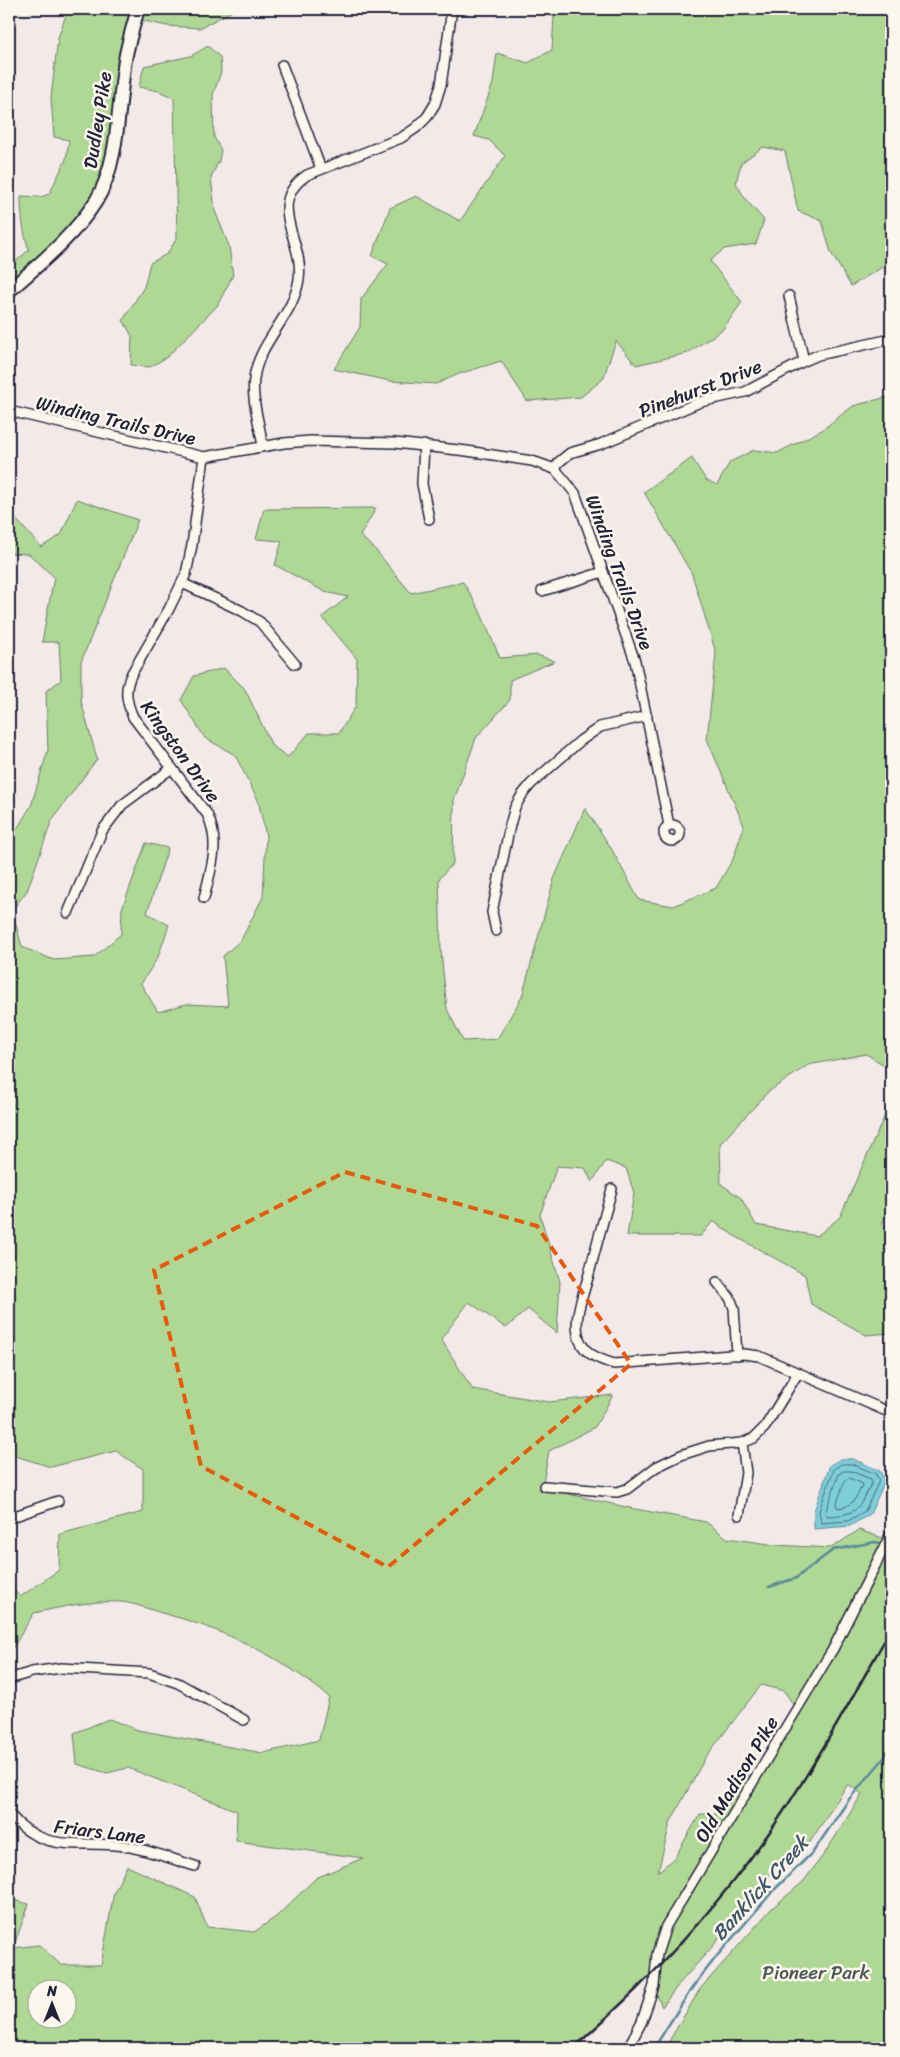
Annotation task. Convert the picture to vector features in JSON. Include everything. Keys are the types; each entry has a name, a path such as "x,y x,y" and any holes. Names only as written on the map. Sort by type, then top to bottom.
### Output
{"street":[{"name":"Dudley Pike","path":"9,291 68,237 96,201 104,185 111,163 125,60 138,9"},
{"path":"263,446 253,386 256,367 295,295 300,278 300,264 287,215 287,200 300,180 321,169 401,138 416,128 427,117 436,104 441,85 452,9"},
{"path":"282,65 321,169"},
{"path":"789,296 804,360"},
{"name":"Pinehurst Drive","path":"554,469 570,453 602,444 700,402 745,392 804,360 891,339"},
{"name":"Winding Trails Drive","path":"9,411 204,457 263,446 311,441 424,446 532,461 554,469 575,493 635,661 669,825"},
{"path":"424,446 422,484 429,519"},
{"name":"Kingston Drive","path":"204,457 192,545 182,583 127,683 126,698 133,717 207,814 213,829 215,849 204,898"},
{"path":"542,591 603,572"},
{"path":"182,583 242,610 260,622 296,664"},
{"path":"496,931 492,912 510,825 515,807 522,795 531,784 580,741 600,727 647,716"},
{"path":"68,913 102,831 122,805 172,768"},
{"path":"612,1189 579,1310 578,1334 581,1344 589,1353 600,1360 614,1364 737,1355 759,1356 891,1413"},
{"path":"717,1282 730,1298 734,1308 737,1355"},
{"path":"544,1486 617,1492 627,1489 656,1467 681,1455 709,1446 742,1443 754,1438 765,1426 798,1373"},
{"path":"738,1515 746,1473 742,1443"},
{"path":"9,1518 58,1501"},
{"name":"Old Madison Pike","path":"628,2048 642,2021 654,1986 657,1954 666,1926 833,1650 891,1534"},
{"path":"9,1679 32,1672 61,1668 149,1674 178,1683 244,1720"},
{"name":"Friars Lane","path":"9,1814 17,1823 31,1833 59,1844 127,1846 195,1866"}],"highlighted area":[{"path":"345,1172 537,1226 631,1364 388,1567 201,1466 154,1270"}],"green space":[{"path":"68,9 236,9 200,28 167,26 135,19 111,163 96,201 9,291 9,267 29,250 21,210 21,196 41,197 49,194 66,159 69,140 54,137 51,98 58,38"},
{"path":"507,9 891,9 891,262 851,286 831,253 822,221 798,211 785,151 763,147 741,163 736,183 746,200 764,220 756,244 724,249 710,261 742,302 723,329 688,353 636,365 616,341 603,379 581,397 527,401 501,361 459,374 436,384 390,381 334,369 360,327 361,299 388,264 372,256 390,208 416,196 460,221 505,156 489,140 474,136 493,83 497,53 528,63 552,50 554,16"},
{"path":"208,46 220,57 221,72 213,95 214,137 221,150 219,161 211,177 215,211 229,246 233,275 217,306 167,357 150,367 131,365 132,336 123,320 144,287 150,263 167,254 177,238 174,98 159,91 139,87 144,66 191,56"},
{"name":"Pioneer Park","path":"891,396 891,1069 866,1054 808,1065 768,1092 720,1144 721,1184 741,1198 756,1225 817,1236 840,1217 891,1101 891,1208 881,1225 891,1226 891,1333 866,1335 811,1304 805,1275 733,1235 713,1221 701,1236 627,1236 634,1193 626,1168 606,1161 592,1182 585,1168 557,1166 540,1215 560,1282 557,1333 528,1309 506,1328 469,1302 441,1339 472,1389 549,1402 613,1395 595,1427 549,1451 542,1488 630,1508 706,1522 727,1538 776,1545 831,1548 859,1530 888,1540 891,1534 891,2048 665,2048 700,1989 772,1908 803,1882 827,1850 862,1794 848,1784 810,1842 772,1873 737,1919 679,1984 662,2007 649,1976 573,2048 9,2048 9,1899 29,1904 13,1948 39,1945 61,1965 101,1965 114,1892 127,1866 195,1897 207,1927 254,1932 276,1917 316,1878 363,1858 236,1841 237,1811 128,1768 107,1773 77,1764 74,1733 109,1719 138,1730 263,1753 319,1740 329,1697 290,1668 270,1656 204,1626 121,1602 77,1604 34,1613 9,1654 9,1584 20,1597 59,1570 60,1534 143,1512 143,1469 116,1451 51,1467 9,1454 9,842 31,806 48,750 46,691 61,680 59,642 42,642 54,577 29,554 9,553 9,514 15,518 41,547 61,535 77,499 138,520 81,662 81,701 97,759 52,820 27,891 12,910 22,947 54,960 94,957 121,934 122,909 146,843 168,848 147,913 169,925 158,957 141,984 158,1012 186,1004 228,1006 223,956 241,940 263,897 266,836 258,800 235,755 205,738 181,700 194,676 224,668 245,689 272,746 288,757 309,733 339,733 356,706 357,659 322,617 348,597 325,592 275,565 282,541 256,539 264,509 376,508 360,536 373,547 411,593 463,582 479,609 500,658 537,655 555,661 510,680 510,700 476,738 454,800 453,863 439,879 441,952 447,1009 463,1041 497,1039 522,997 554,879 585,808 611,848 639,900 673,906 716,888 733,859 744,826 707,739 716,653 692,574 644,492 692,458 706,480 717,485 730,462 754,450 777,453 822,430 853,406","holes":["761,1685 784,1691 797,1710 756,1779 744,1773 720,1814 700,1814 675,1857 658,1872 670,1823 705,1758"]}],"water":[{"path":"841,1459 853,1459 880,1471 885,1481 870,1514 850,1526 814,1529 814,1511 830,1465"}],"waterway":[{"path":"769,1587 796,1578 833,1550 875,1542 884,1544"},
{"name":"Banklick Creek","path":"654,2048 692,1988 717,1956 773,1891 813,1852 850,1798 891,1750"}],"railway":[{"path":"573,2048 627,1998 679,1945 750,1859 803,1781 891,1629"}]}
